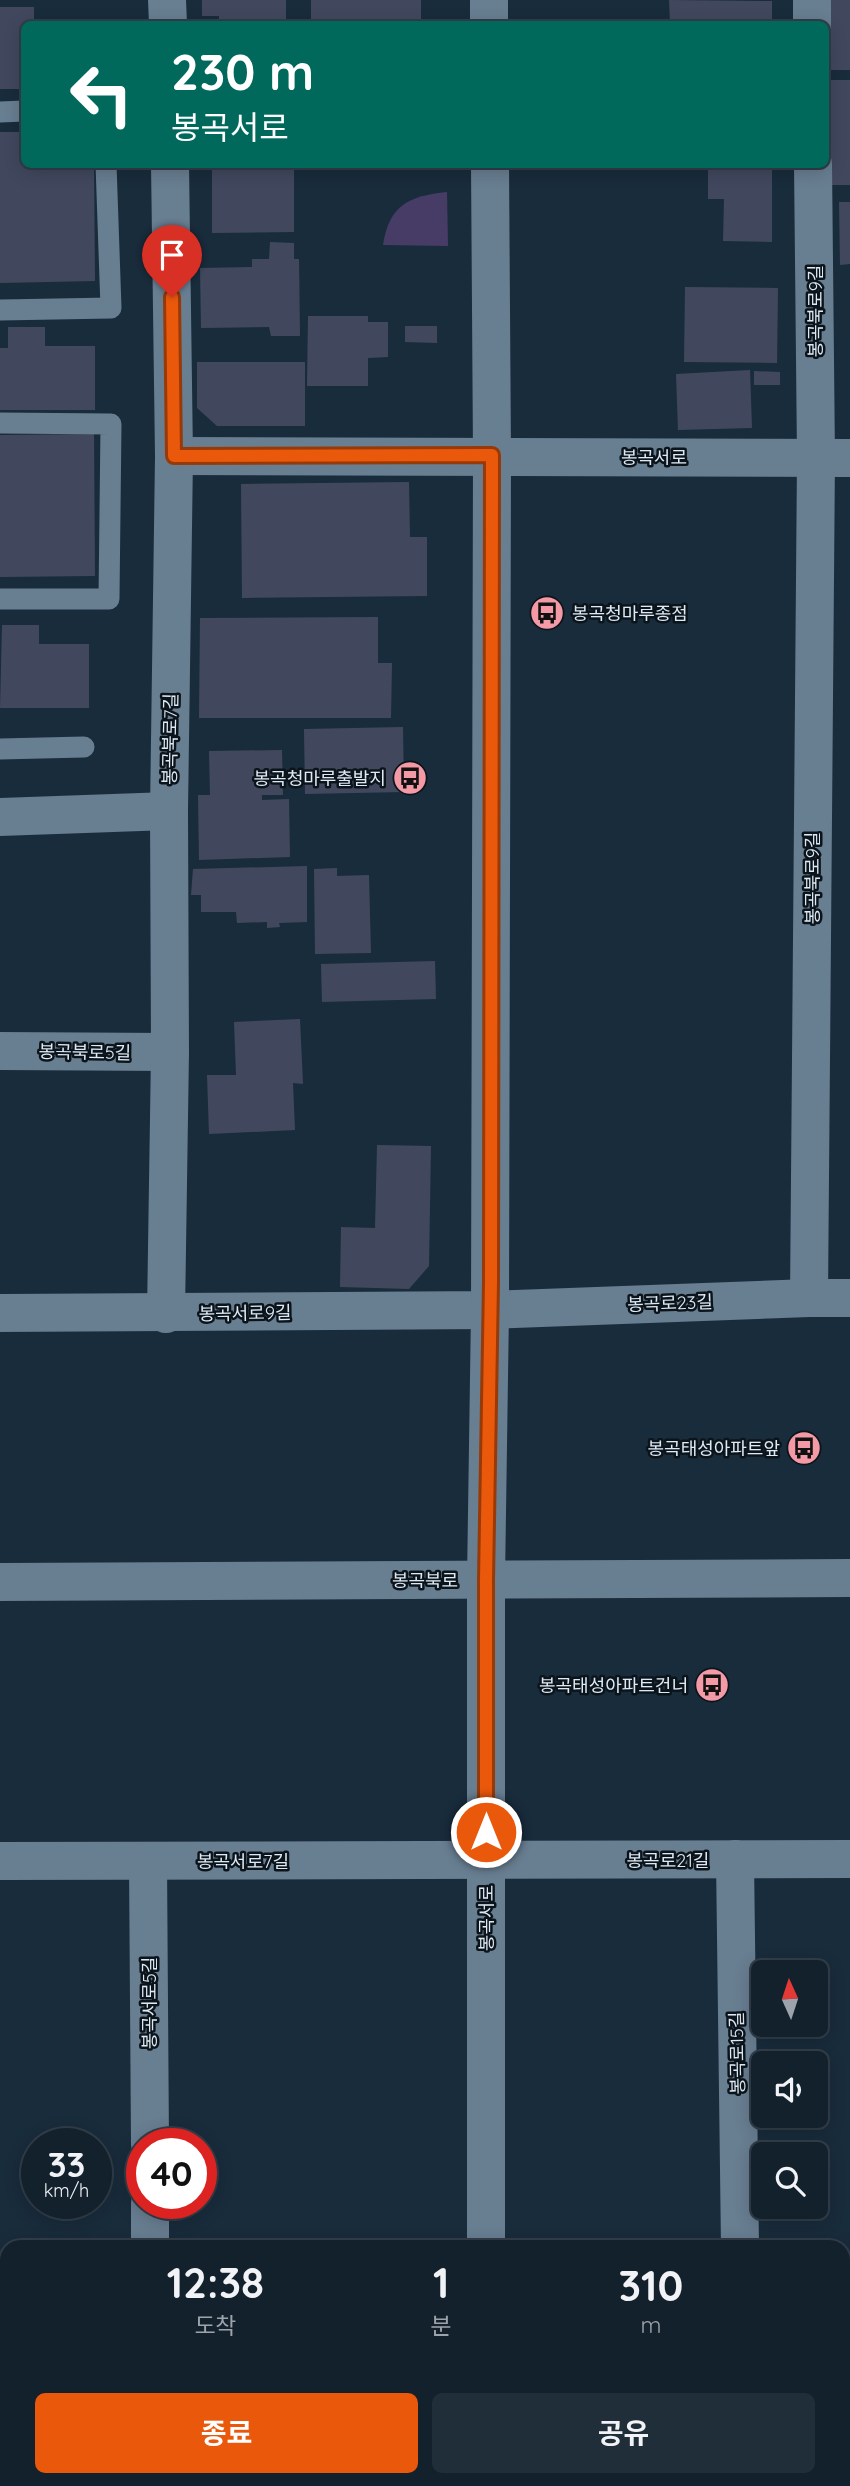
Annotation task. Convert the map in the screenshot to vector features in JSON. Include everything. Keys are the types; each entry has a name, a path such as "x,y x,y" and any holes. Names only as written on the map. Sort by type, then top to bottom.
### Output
{"street":[{"path":"167,0 168,21"},
{"path":"489,0 489,21"},
{"path":"812,0 812,21"},
{"name":"봉곡북로7길","path":"166,1314 174,456 170,168"},
{"name":"봉곡서로","path":"486,2240 486,1580 490,1310 492,455 490,168"},
{"name":"봉곡북로9길","path":"809,1298 833,458 813,168"},
{"name":"봉곡서로","path":"174,456 833,458"},
{"path":"0,817 169,811"},
{"name":"봉곡북로5길","path":"0,1051 170,1052"},
{"name":"봉곡로23길","path":"490,1310 850,1298"},
{"name":"봉곡서로9길","path":"0,1313 490,1310"},
{"name":"봉곡북로","path":"0,1582 850,1578"},
{"name":"봉곡로15길","path":"735,1859 740,2240"},
{"name":"봉곡로21길","path":"486,1860 850,1859"},
{"name":"봉곡서로7길","path":"0,1861 486,1860"},
{"name":"봉곡서로5길","path":"148,1861 149,2128"},
{"path":"150,2219 150,2240"}],"lane":[{"path":"0,112 21,111"},
{"path":"0,310 111,308 106,168"},
{"path":"0,423 111,424 109,599 0,599"},
{"path":"0,748 84,747"}],"shaded area":[{"path":"447,192 448,246 383,245 390,220 403,205 422,196"}],"building":[{"path":"202,0 286,0 286,21 219,21 219,16 202,16"},
{"path":"311,0 421,0 421,21 311,21"},
{"path":"669,0 772,1 772,21 670,21"},
{"path":"830,0 850,0 850,70 830,70"},
{"path":"0,7 34,7 34,21 21,21 21,89 0,89"},
{"path":"829,80 850,80 850,185 830,185"},
{"path":"0,132 21,132 21,168 94,168 95,281 0,283"},
{"path":"212,168 294,168 294,232 212,233"},
{"path":"708,168 772,168 772,242 723,241 724,199 708,199"},
{"path":"839,202 850,202 850,264 840,265"},
{"path":"270,242 294,243 294,259 299,259 300,336 271,336 269,327 201,328 200,268 252,267 252,259 269,259"},
{"path":"685,287 778,288 777,363 684,362"},
{"path":"308,316 368,316 368,322 388,322 388,357 368,358 368,386 307,386"},
{"path":"405,326 437,326 437,343 405,342"},
{"path":"8,327 45,327 45,346 95,346 95,410 0,410 0,348 8,348"},
{"path":"197,362 305,362 305,426 217,426 197,408"},
{"path":"750,370 752,428 678,430 676,374"},
{"path":"754,371 780,372 780,385 754,385"},
{"path":"94,434 95,576 0,577 0,435"},
{"path":"409,482 410,537 427,537 427,596 242,598 241,484"},
{"path":"378,617 378,663 392,663 391,718 199,718 200,618"},
{"path":"2,625 39,625 39,644 89,644 89,708 0,708"},
{"path":"403,727 404,792 305,794 304,729"},
{"path":"282,750 283,795 262,795 262,800 289,799 290,857 199,860 198,795 210,795 209,751"},
{"path":"307,866 307,922 279,923 280,927 267,928 267,922 237,923 236,912 201,912 201,895 191,895 193,869"},
{"path":"337,868 337,876 369,875 371,953 315,954 314,869"},
{"path":"435,961 436,999 322,1002 321,964"},
{"path":"300,1019 303,1084 293,1083 295,1130 209,1134 207,1075 236,1075 234,1022"},
{"path":"377,1145 431,1146 429,1266 409,1289 340,1287 341,1227 375,1228"}],"place":[{"name":"봉곡청마루종점","path":"547,613"},
{"name":"봉곡청마루출발지","path":"410,778"},
{"name":"봉곡태성아파트앞","path":"804,1448"},
{"name":"봉곡태성아파트건너","path":"712,1685"}],"route":[{"path":"172,297 174,456 492,455 491,1282 486,1580 486,1832"}]}
